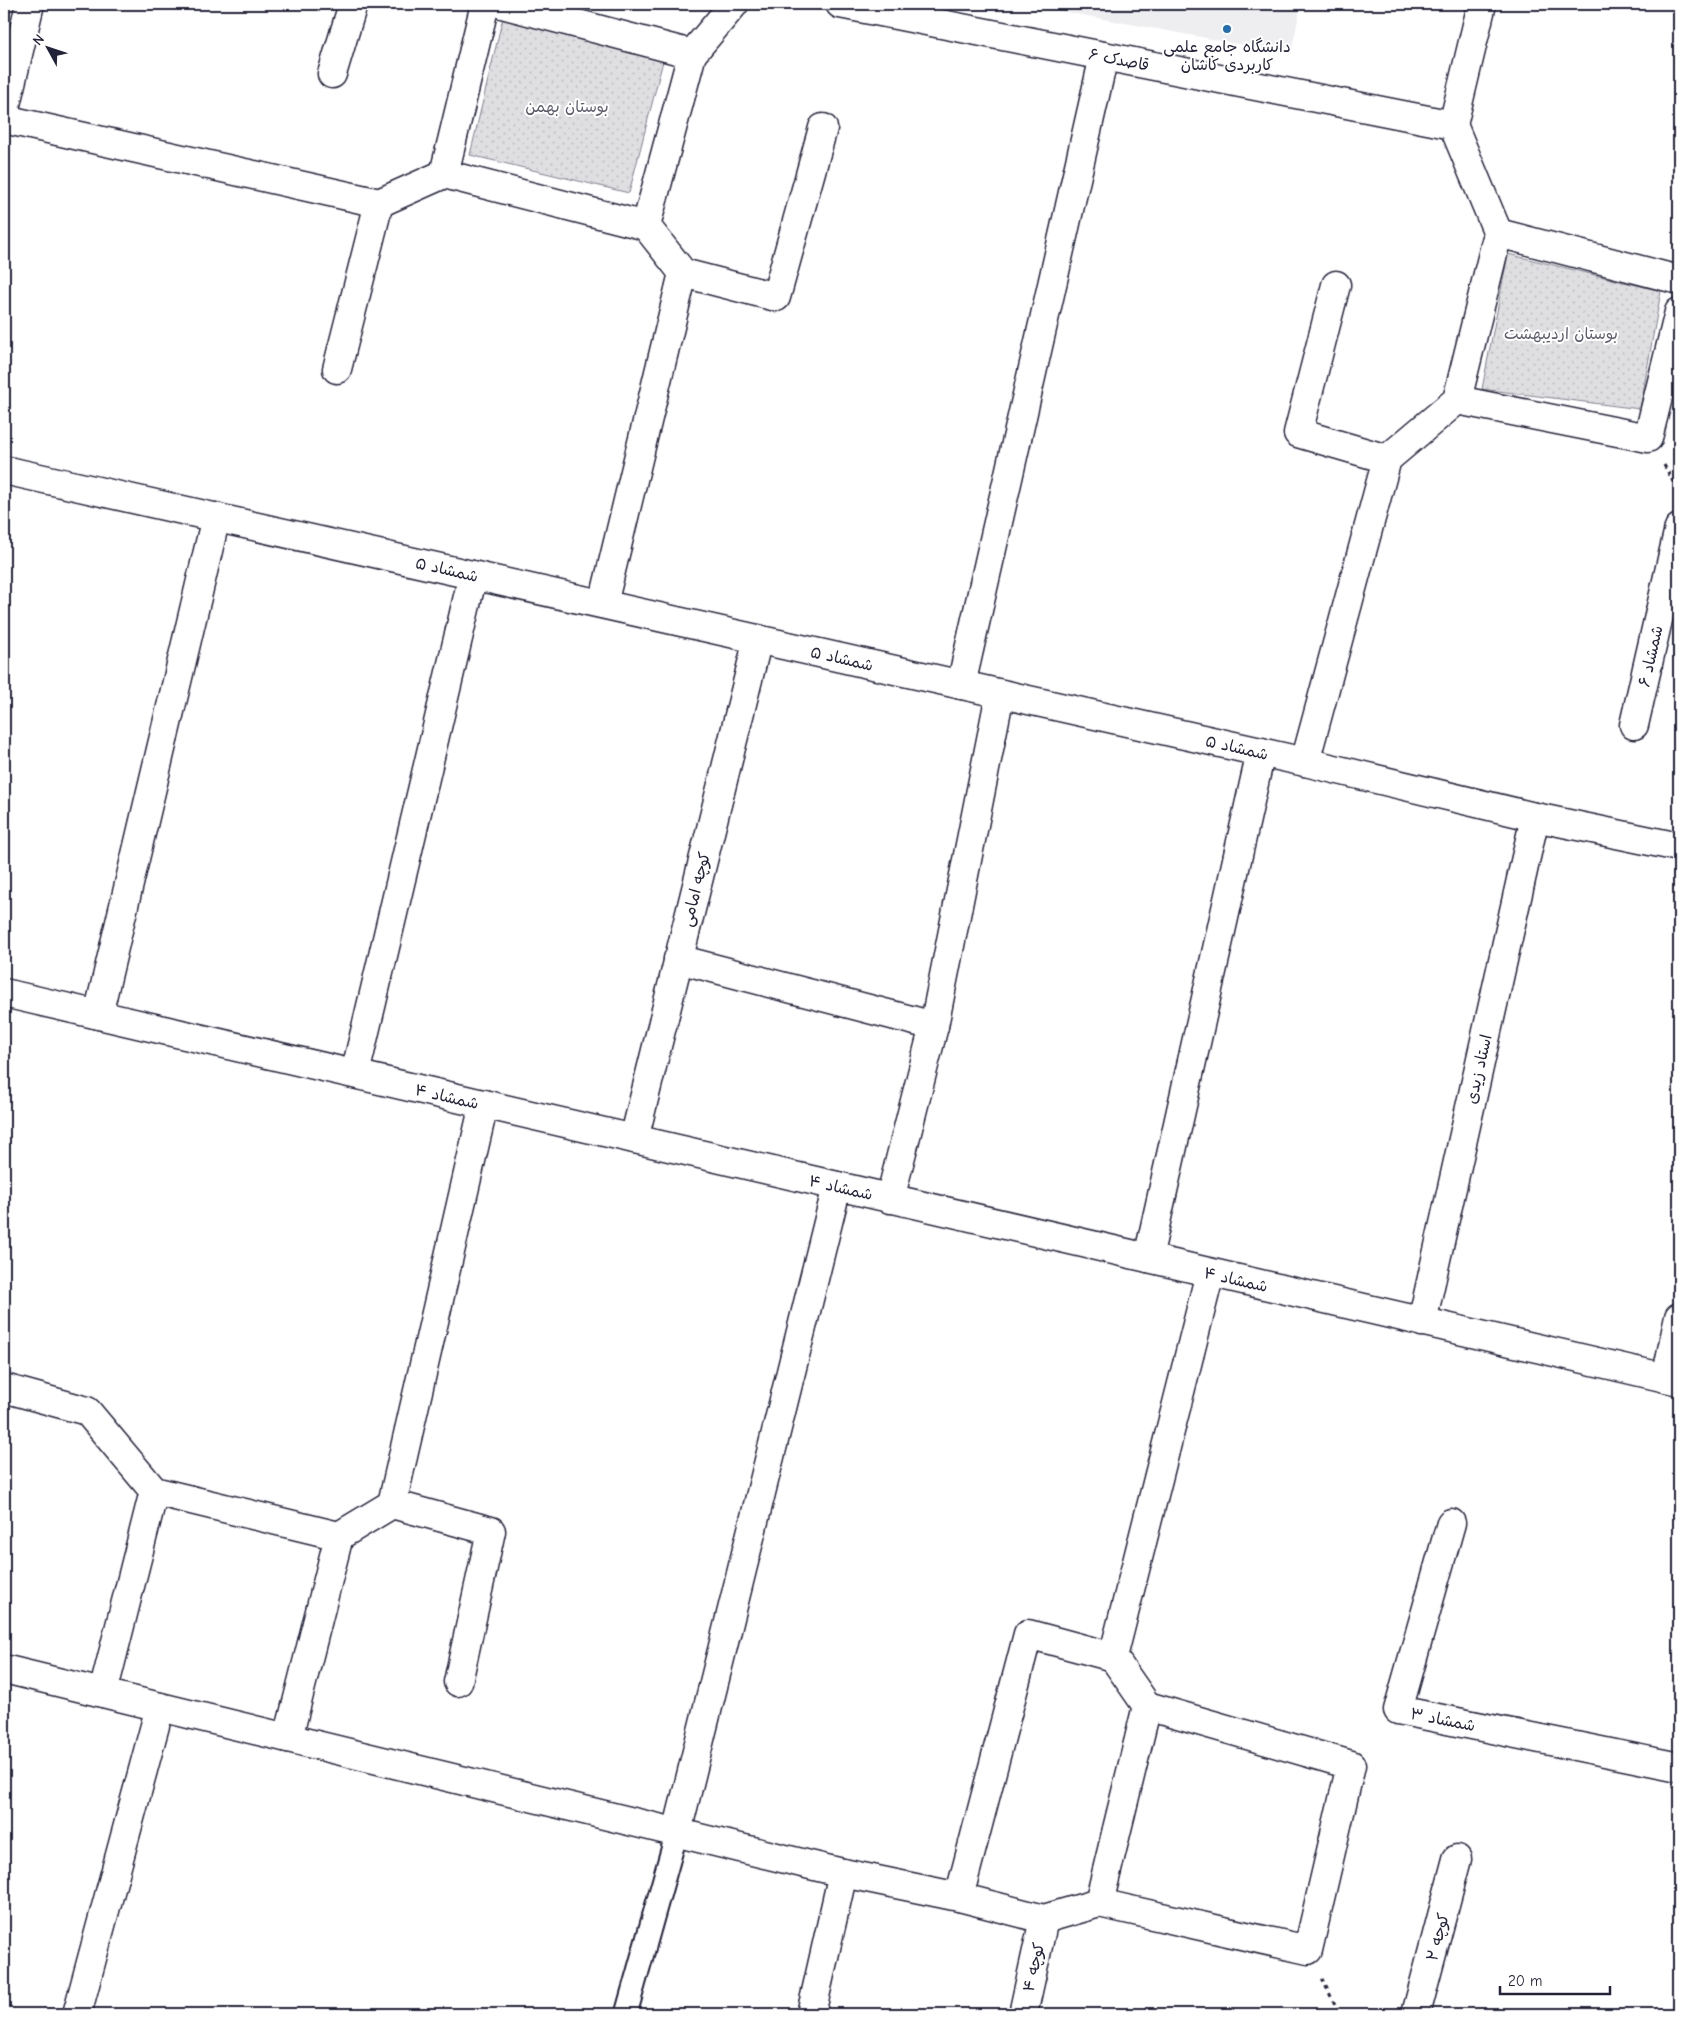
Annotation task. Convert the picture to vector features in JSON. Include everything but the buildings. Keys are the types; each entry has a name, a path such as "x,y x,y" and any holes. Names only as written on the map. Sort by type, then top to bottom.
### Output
{"street":[{"path":"4,113 30,4"},
{"path":"332,74 353,4"},
{"path":"444,174 485,4"},
{"path":"502,4 692,54"},
{"path":"646,226 692,54 734,4"},
{"name":"قاصدک ۶","path":"840,4 1453,125"},
{"path":"1305,762 1387,459 1457,400 1498,233 1453,125 1482,4"},
{"path":"961,685 1104,56"},
{"path":"4,119 378,203 444,174 646,226 683,273 776,297 822,128"},
{"path":"337,369 378,203"},
{"path":"1498,233 1679,280"},
{"path":"603,604 683,273"},
{"path":"1336,285 1298,432 1387,459"},
{"path":"1457,400 1648,438 1679,312"},
{"name":"شمشاد ۵","path":"4,470 1261,752 1535,817 1679,848"},
{"path":"98,1015 216,518"},
{"name":"شمشاد ۶","path":"1634,725 1679,528"},
{"path":"355,1074 473,575"},
{"name":"کوچه امامی","path":"634,1139 758,639"},
{"path":"890,1199 934,1026 1000,694"},
{"path":"1148,1258 1261,752"},
{"name":"استاد زیدی","path":"1422,1322 1535,817"},
{"path":"678,959 934,1026"},
{"name":"شمشاد ۴","path":"4,993 1673,1380"},
{"path":"4,1388 87,1411 154,1492 339,1536 392,1504 484,1104"},
{"path":"677,1832 837,1186"},
{"path":"1114,1657 1210,1273"},
{"path":"1673,1380 1679,1317"},
{"path":"103,1693 154,1492"},
{"path":"392,1504 491,1531 458,1682"},
{"name":"شمشاد ۳","path":"1451,1523 1398,1710 1679,1767"},
{"path":"288,1738 339,1536"},
{"path":"4,1670 844,1874 959,1896 1044,1919 1099,1902 1308,1950 1351,1765 1146,1706 1114,1657 1028,1634 959,1896"},
{"path":"1099,1902 1146,1706"},
{"path":"77,2014 160,1707"},
{"name":"کوچه ۲","path":"1416,2014 1457,1859"},
{"path":"811,2014 844,1874"},
{"name":"کوچه ۴","path":"1023,2014 1044,1919"}],"lane":[{"path":"626,2014 677,1832"}],"path":[{"path":"1308,1950 1340,2014"}],"shaded area":[{"name":"دانشگاه جامع علمی کاربردی کاشان","path":"1023,4 1301,4 1291,54"}],"green space":[{"name":"بوستان بهمن","path":"503,17 664,57 629,193 470,155"},
{"name":"بوستان اردیبهشت","path":"1508,254 1661,291 1640,409 1482,389"}],"place":[{"name":"دانشگاه جامع علمی کاربردی کاشان","path":"1227,29"}]}
